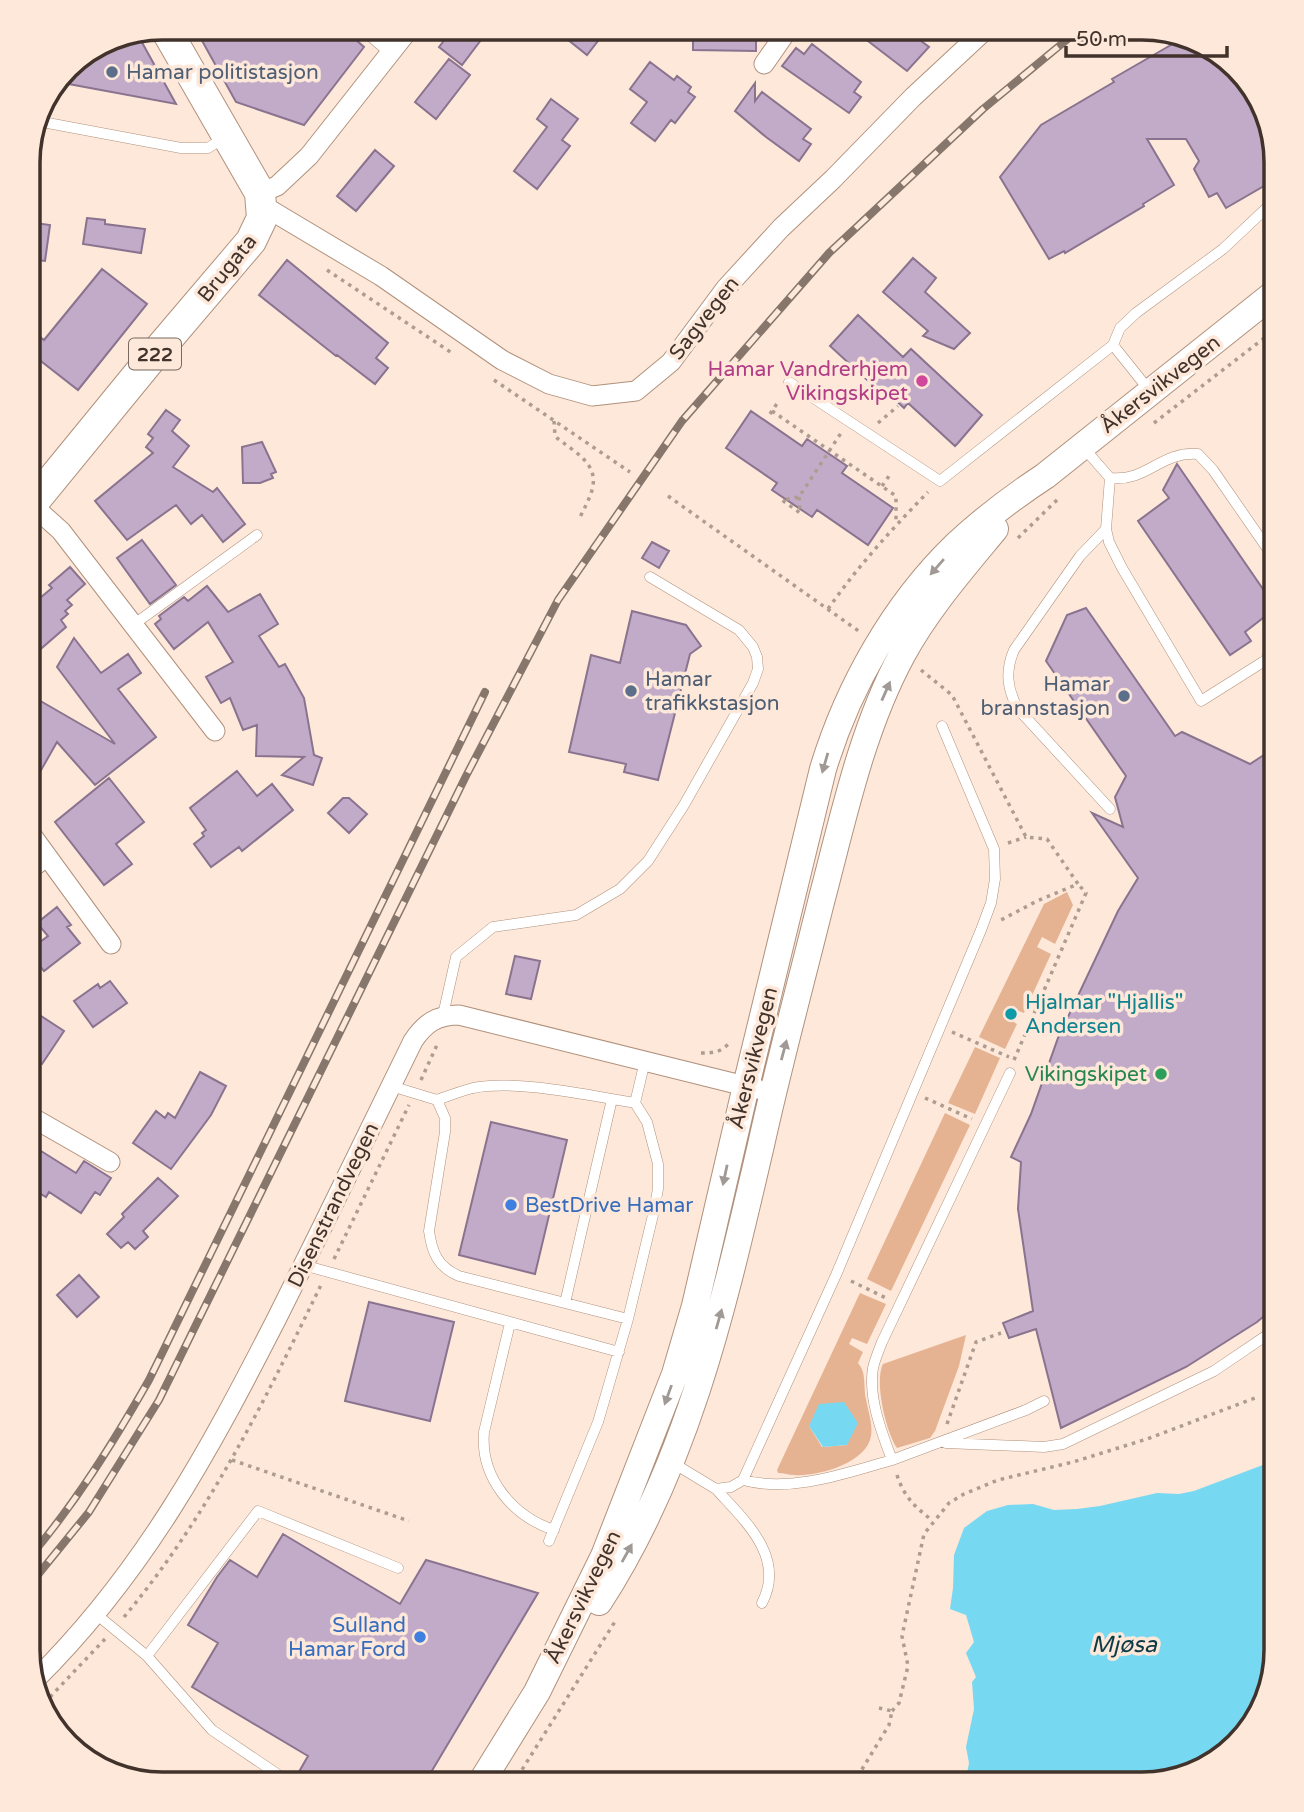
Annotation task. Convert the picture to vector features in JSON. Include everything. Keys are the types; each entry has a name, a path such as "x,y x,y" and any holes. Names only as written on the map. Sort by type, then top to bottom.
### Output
{"main road":[{"path":"172,40 261,199"},
{"name":"Brugata","path":"41,491 251,241 262,218 261,199"}],"street":[{"path":"261,199 309,156 387,50 397,40"},
{"path":"764,64 780,41"},
{"name":"Sagvegen","path":"261,199 502,360 549,384 592,396 636,391 671,362 726,288 781,228 973,41"},
{"name":"Åkersvikvegen","path":"537,1692 604,1556 675,1374 695,1306 823,769 846,705 891,627 936,567 981,523 1045,476 1264,301"},
{"name":"Åkersvikvegen","path":"488,1771 537,1692 603,1597 652,1507 672,1462 709,1355 725,1298 773,1093 849,794 870,728 885,693 918,627 953,579 998,525 1045,476"},
{"path":"41,507 215,731"},
{"path":"41,847 111,944"},
{"path":"41,861 47,856"},
{"path":"451,1015 773,1093"},
{"name":"Disenstrandvegen","path":"42,1673 96,1614 140,1557 181,1496 224,1422 412,1041 421,1029 451,1015"},
{"path":"40,1122 110,1162"}],"lane":[{"path":"375,40 387,50"},
{"path":"383,40 387,50"},
{"path":"47,123 181,148 208,148 225,136"},
{"path":"789,382 940,481 1113,345 1120,328 1136,313 1223,249 1264,210"},
{"path":"1113,345 1150,391"},
{"path":"1082,446 1111,478 1106,529 1109,542 1201,701 1264,661"},
{"path":"1111,478 1133,478 1168,457 1184,453 1198,454 1213,470 1264,544"},
{"path":"1106,529 1080,556 1014,650 1009,663 1008,680 1010,694 1018,709 1110,809"},
{"path":"133,625 257,534"},
{"path":"451,1015 457,957 493,927 576,915 620,889 648,860 684,805 753,683 758,669 757,657 753,647 739,630 650,577"},
{"path":"716,1489 731,1487 743,1480 836,1275 991,903 995,879 994,849 942,726"},
{"path":"510,1323 483,1445 496,1486 509,1501 551,1535 598,1422 628,1319 658,1189 658,1164 654,1143 647,1122 635,1103 645,1061"},
{"path":"892,1460 878,1417 873,1368 881,1342 1010,1073"},
{"path":"391,1086 437,1100 474,1088 503,1086 635,1103"},
{"path":"565,1303 612,1099"},
{"path":"437,1100 445,1118 429,1231 431,1247 437,1261 446,1271 459,1276 628,1319"},
{"path":"303,1265 619,1352"},
{"path":"940,1443 1044,1447 1063,1444 1214,1371 1264,1337"},
{"path":"743,1480 761,1484 810,1480 892,1460 1044,1401"},
{"path":"647,1451 672,1462 716,1489 755,1531 770,1569 769,1590 762,1603"},
{"path":"147,1656 258,1511 398,1568"},
{"path":"96,1614 147,1656 212,1730 273,1771"}],"path":[{"path":"325,269 461,359"},
{"path":"1150,425 1264,338"},
{"path":"493,380 629,472"},
{"path":"778,402 771,413 896,496 896,524"},
{"path":"799,498 782,500 800,513 799,498 844,430 880,422 898,407"},
{"path":"554,421 555,436 586,461 593,473 593,491 580,517"},
{"path":"882,486 889,476"},
{"path":"828,609 850,577 896,524 940,481"},
{"path":"1010,546 1069,489"},
{"path":"667,496 860,632 854,643"},
{"path":"914,665 951,695 1026,837 1047,839 1086,893 1010,1073"},
{"path":"914,680 920,669"},
{"path":"981,930 1037,901 1078,884"},
{"path":"51,1698 113,1630 181,1542 232,1460 327,1272 451,1015"},
{"path":"941,1027 1014,1059"},
{"path":"698,1052 713,1053 724,1050 734,1035"},
{"path":"913,1093 985,1125"},
{"path":"836,1275 900,1304"},
{"path":"940,1443 976,1342 1001,1333"},
{"path":"861,1772 889,1726 892,1711 899,1703 908,1666 902,1636 924,1534 949,1503 981,1486 1147,1439 1255,1398"},
{"path":"232,1460 409,1521"},
{"path":"892,1460 902,1490 911,1504 933,1521"},
{"path":"521,1771 616,1619"},
{"path":"878,1707 892,1711"}],"shaded area":[{"path":"1067,892 1073,905 1055,944 1042,937 1037,947 1051,954 1024,1013 1008,1007 1004,1016 1017,1024 1005,1049 979,1037 1044,904"},
{"path":"975,1047 1000,1058 975,1114 948,1103"},
{"path":"945,1113 970,1125 891,1291 867,1279"},
{"path":"860,1293 886,1304 867,1344 852,1338 849,1344 863,1352 858,1363 864,1376 871,1422 871,1436 867,1446 851,1461 827,1471 794,1475 778,1473 777,1470","holes":["809,1426 848,1445 822,1447"]},
{"path":"966,1335 959,1366 935,1431 930,1438 897,1448 882,1406 880,1382 883,1364"}],"water":[{"path":"844,1402 858,1423 847,1445 823,1447 809,1426 819,1404"},
{"name":"Mjøsa","path":"1264,1465 1263,1665 1254,1696 1238,1724 1228,1736 1203,1755 1173,1768 1157,1771 967,1772 969,1763 966,1747 974,1709 972,1682 976,1677 966,1653 974,1642 966,1615 950,1609 954,1555 964,1528 987,1511 1008,1505 1033,1504 1054,1510 1077,1509 1157,1493 1179,1494"}],"building":[{"path":"202,40 356,40 364,47 304,125 236,102"},
{"path":"444,40 481,40 462,65 439,47"},
{"path":"569,40 598,40 587,55"},
{"path":"693,41 756,41 756,51 693,50"},
{"path":"868,41 921,41 929,47 907,71"},
{"name":"Hamar politistasjon","path":"142,42 176,104 70,84 101,57"},
{"path":"812,44 861,82 854,92 861,97 849,113 782,66 796,48 804,54"},
{"path":"1173,44 1203,57 1216,66 1238,88 1254,116 1263,147 1264,186 1226,208 1217,193 1209,197 1194,169 1199,161 1186,139 1147,139 1174,185 1065,253 1064,251 1049,259 1000,177 1041,125 1114,82 1112,79"},
{"path":"449,59 470,75 436,119 415,102"},
{"path":"650,62 674,80 677,76 691,87 688,92 695,97 675,123 671,120 655,141 631,123 647,102 630,89"},
{"path":"755,83 755,101 762,92 811,129 803,139 811,144 799,161 735,111"},
{"path":"551,99 578,119 562,140 570,146 537,189 514,171 547,127 537,119"},
{"path":"375,150 394,166 356,211 337,196"},
{"path":"87,218 105,220 105,224 145,229 141,253 83,244"},
{"path":"41,224 50,225 45,261 41,261"},
{"path":"913,258 936,278 925,292 970,333 954,349 923,336 928,331 883,292"},
{"path":"287,260 388,343 376,358 388,368 375,384 259,295"},
{"path":"102,269 147,304 78,390 41,361 41,338 44,340"},
{"path":"858,315 903,357 911,349 982,415 955,446 908,403 904,408 890,395 878,390 830,346"},
{"path":"166,410 180,420 172,431 189,446 173,467 213,492 217,488 245,524 223,542 202,515 191,524 176,505 127,540 95,501 153,453 146,447 153,438 148,434"},
{"path":"751,411 802,446 807,439 847,466 842,473 893,508 868,545 817,510 812,517 772,490 777,483 726,448"},
{"path":"262,442 276,472 271,474 273,478 260,483 243,483 242,447"},
{"path":"1177,464 1264,591 1264,617 1245,632 1251,641 1230,655 1138,521 1169,498 1163,490"},
{"path":"142,540 176,585 150,604 117,558"},
{"path":"652,542 669,551 659,568 642,558"},
{"path":"70,567 85,584 67,600 72,605 61,620 66,627 41,649 41,597 52,588 49,585"},
{"path":"207,586 228,612 260,594 278,624 259,636 279,667 285,664 304,698 314,755 322,758 313,785 282,775 304,757 256,756 257,725 243,730 230,698 221,703 206,677 233,662 208,622 174,649 155,624 161,619 159,616 184,597 188,601"},
{"name":"Vikingskipet","path":"1086,608 1175,736 1182,732 1250,764 1264,755 1264,1316 1186,1367 1061,1428 1036,1329 1009,1338 1003,1323 1033,1311 1018,1209 1021,1162 1011,1157 1031,1114 1058,1038 1118,911 1138,878 1092,813 1123,827 1115,797 1126,776 1046,661 1067,615"},
{"path":"632,611 686,625 701,646 690,654 658,780 624,772 626,764 569,752 591,655 620,663"},
{"path":"74,638 101,673 128,654 141,673 118,689 156,737 95,785 57,742 41,771 41,701 115,744 57,667"},
{"path":"237,771 257,796 272,784 293,810 242,851 239,847 211,867 194,844 204,836 202,833 206,830 190,808"},
{"path":"109,778 144,822 116,844 132,864 104,885 55,822"},
{"path":"343,798 349,798 367,814 349,833 328,813"},
{"path":"57,907 71,925 67,927 80,943 44,971 40,967 40,942 48,936 40,927 40,920"},
{"path":"515,956 540,961 531,999 506,994"},
{"path":"110,981 127,1003 93,1027 74,1001 98,984 100,988"},
{"path":"40,1016 64,1031 40,1063"},
{"path":"200,1072 226,1086 211,1115 171,1169 133,1143 156,1111 165,1118 168,1113 175,1118"},
{"path":"491,1122 567,1140 535,1274 459,1255"},
{"path":"40,1152 76,1173 84,1161 111,1178 100,1195 95,1192 81,1213 49,1192 46,1197 40,1194"},
{"path":"158,1178 178,1196 143,1231 148,1237 135,1249 128,1242 121,1248 107,1234 124,1217 122,1214"},
{"path":"79,1275 99,1297 77,1317 57,1295"},
{"path":"369,1302 454,1322 430,1421 345,1401"},
{"path":"283,1534 400,1604 426,1560 538,1593 432,1771 299,1771 308,1756 192,1687 218,1643 188,1625 230,1560 257,1577"}],"railway":[{"path":"40,1572 89,1512 159,1400 466,776 558,600 682,421 829,253 983,109 1065,41"},
{"path":"40,1544 93,1472 149,1380 485,692"}],"place":[{"name":"Hamar politistasjon","path":"112,72"},
{"name":"Hamar Vandrerhjem Vikingskipet","path":"922,381"},
{"name":"Hamar trafikkstasjon","path":"631,691"},
{"name":"Hamar brannstasjon","path":"1124,696"},
{"name":"Hjalmar \"Hjallis\" Andersen","path":"1011,1014"},
{"name":"Vikingskipet","path":"1161,1074"},
{"name":"BestDrive Hamar","path":"511,1205"},
{"name":"Sulland Hamar Ford","path":"420,1637"}]}
